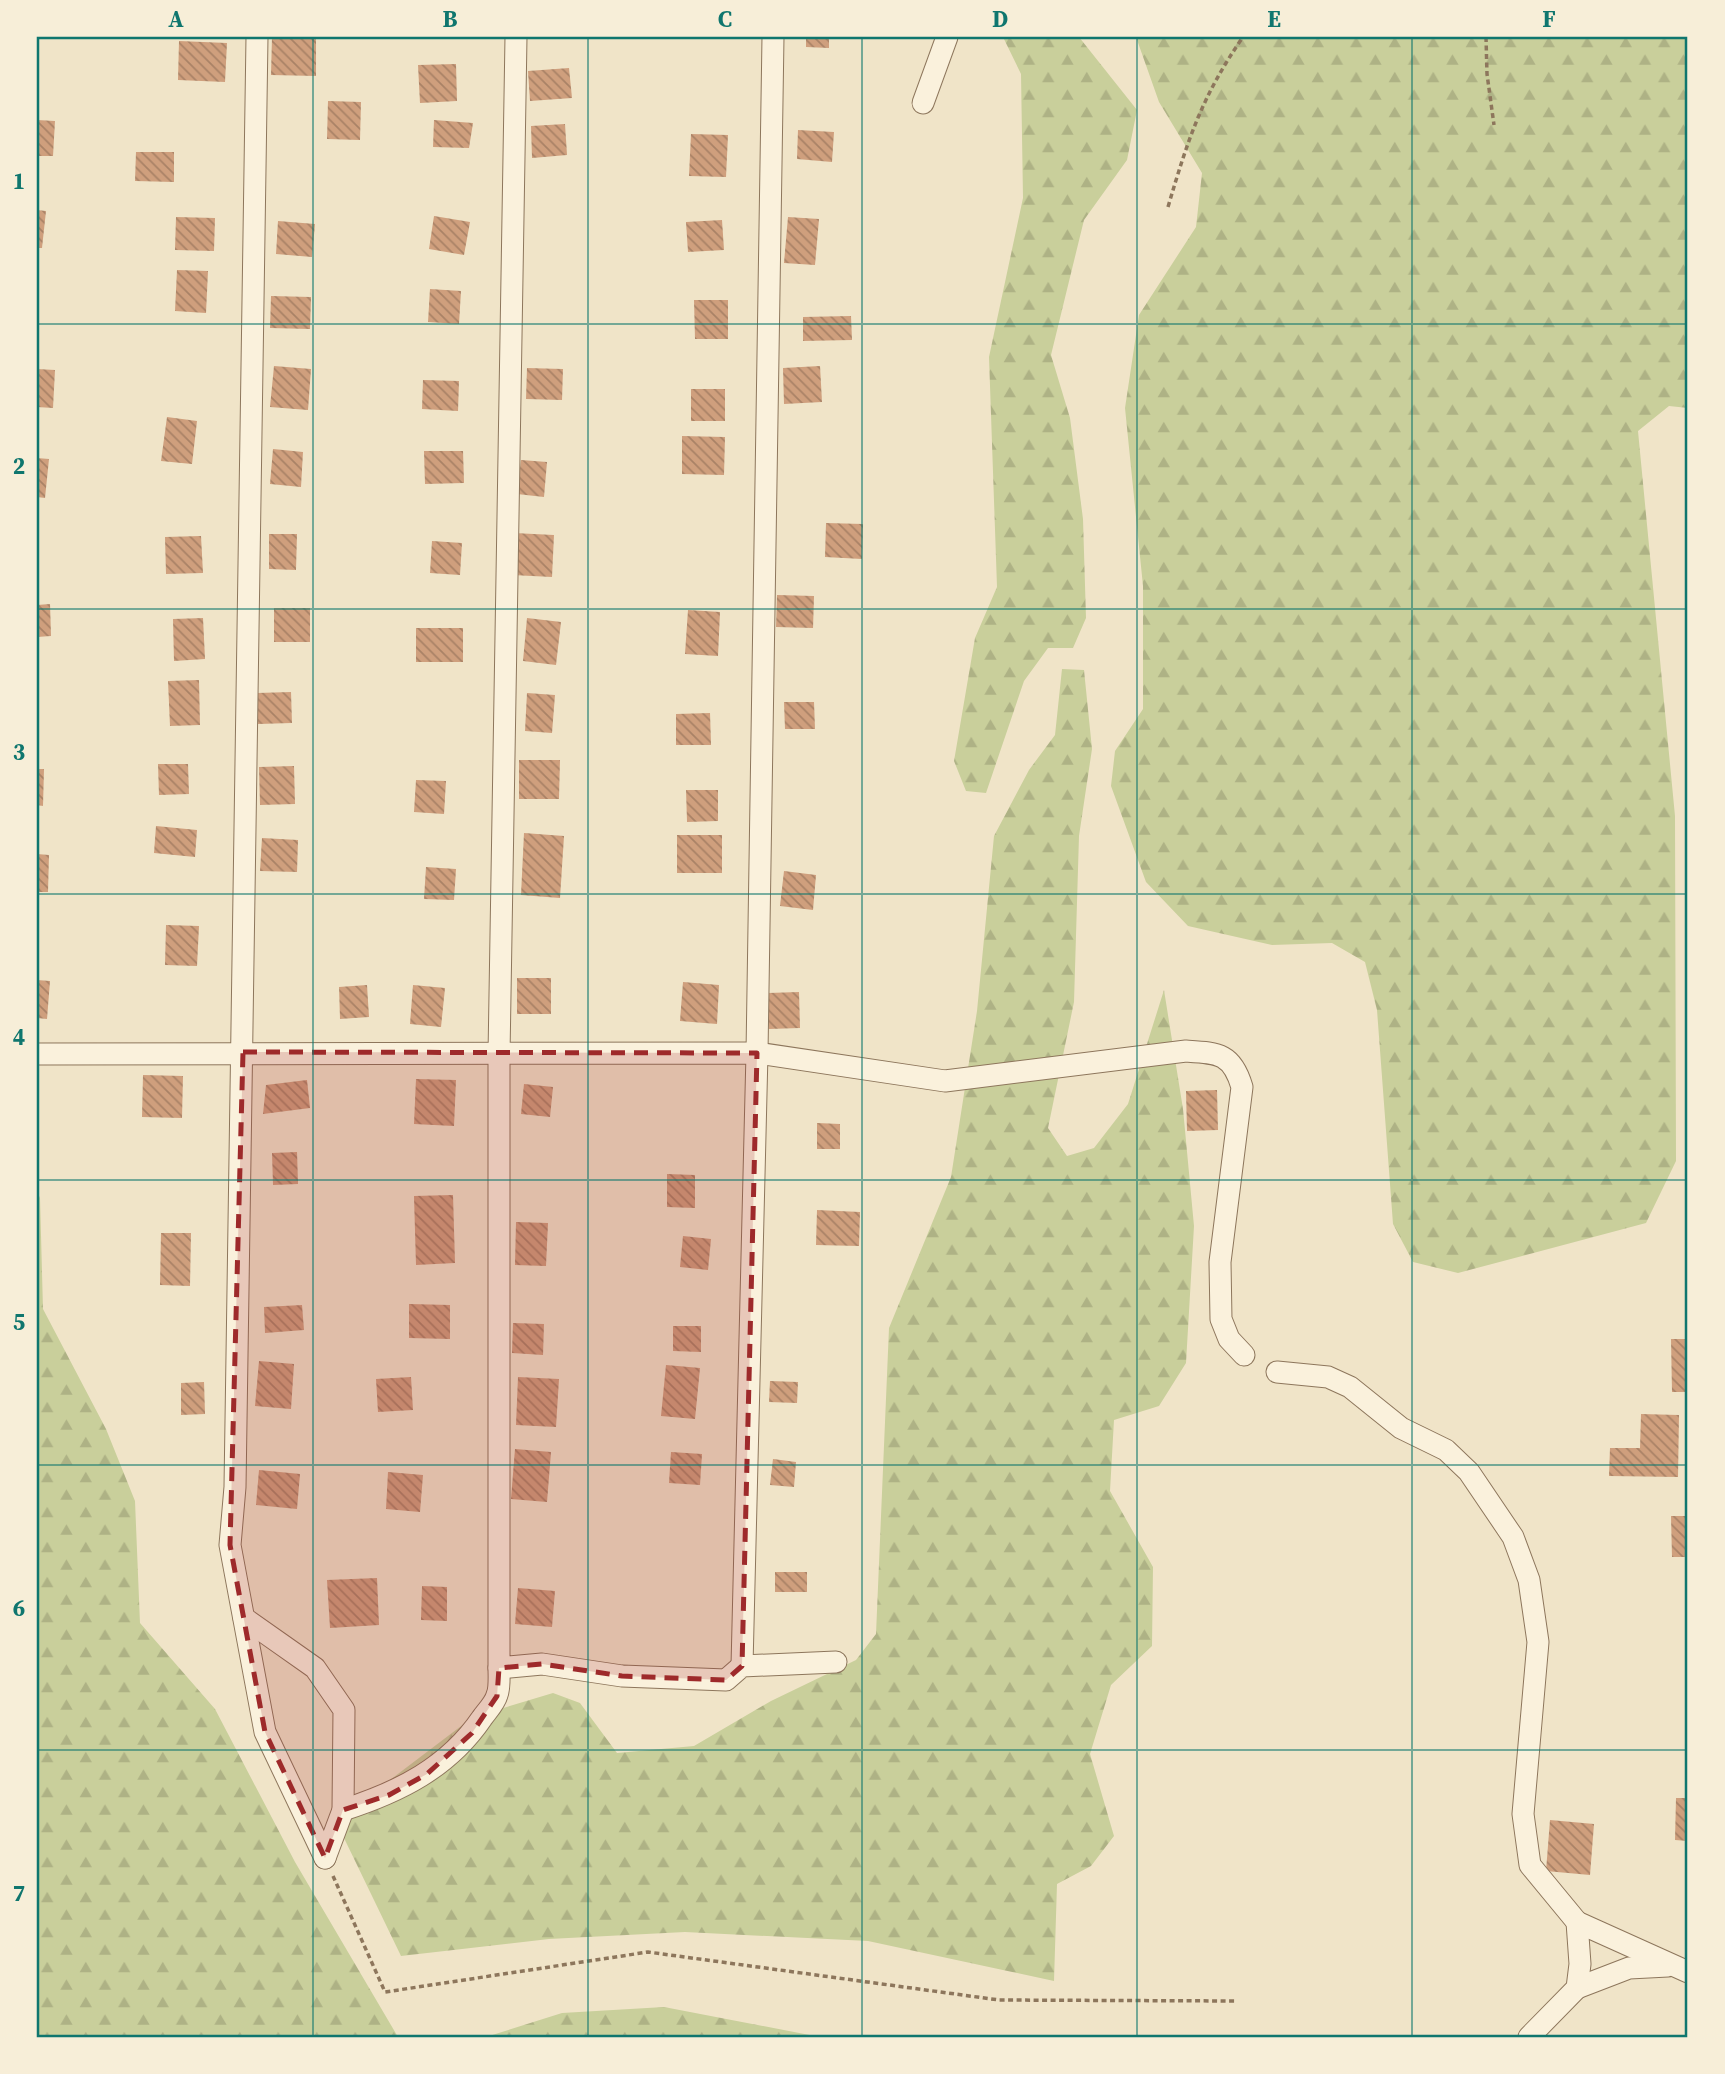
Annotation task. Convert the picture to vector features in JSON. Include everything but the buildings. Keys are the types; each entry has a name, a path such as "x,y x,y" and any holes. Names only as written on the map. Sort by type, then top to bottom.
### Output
{"street":[{"path":"257,37 243,1052 235,1487 230,1545 265,1732 325,1858"},
{"path":"343,1810 389,1795 426,1774 472,1733 497,1696 499,1055 516,37"},
{"path":"742,1666 757,1054 774,37"},
{"path":"923,103 947,37"},
{"path":"37,1054 757,1054 946,1081 1186,1051 1215,1052 1237,1069 1242,1087 1220,1262 1221,1319 1229,1339 1244,1355"},
{"path":"1277,1372 1328,1377 1350,1387 1401,1428 1446,1450 1469,1472 1513,1537 1530,1580 1538,1642 1524,1814 1530,1865 1577,1923 1681,1969"},
{"path":"244,1618 315,1668 344,1710 343,1810 325,1858"},
{"path":"499,1668 542,1664 622,1676 726,1681 742,1666 836,1662"},
{"path":"1577,1923 1580,1964 1577,1988"},
{"path":"1529,2037 1577,1988 1629,1968 1681,1969"}],"path":[{"path":"1168,207 1198,112 1216,75 1243,37"},
{"path":"1486,37 1487,74 1494,125"},
{"path":"325,1858 385,1992 648,1952 999,2000 1235,2001"}],"highlighted area":[{"path":"243,1052 757,1053 742,1666 726,1680 622,1676 542,1664 499,1668 497,1696 472,1733 427,1774 389,1795 343,1810 325,1858 265,1732 230,1545"}],"green space":[{"path":"1003,37 1079,37 1137,110 1127,160 1084,220 1051,355 1070,418 1083,519 1086,618 1073,648 1048,648 1024,681 986,793 966,791 954,761 975,638 997,587 989,357 1023,198 1021,74"},
{"path":"1136,37 1688,37 1688,408 1669,406 1638,431 1675,816 1676,1161 1646,1223 1458,1273 1413,1262 1393,1224 1377,1010 1365,962 1332,943 1272,945 1188,926 1146,882 1111,786 1115,751 1143,709 1143,586 1125,408 1139,315 1196,227 1202,173 1159,102"},
{"path":"1062,669 1084,670 1092,749 1079,836 1074,1002 1048,1128 1067,1156 1094,1148 1128,1104 1164,990 1183,1109 1194,1226 1186,1363 1159,1406 1114,1420 1110,1491 1153,1567 1152,1646 1111,1685 1090,1754 1114,1836 1091,1866 1057,1884 1054,1981 868,1941 685,1932 549,1939 401,1956 343,1836 357,1805 473,1717 553,1693 580,1703 617,1753 694,1746 771,1701 856,1660 876,1634 889,1328 951,1177 977,1011 994,836 1029,770 1055,735"},
{"path":"37,1191 40,1198 43,1309 106,1429 135,1501 140,1623 215,1709 295,1862 398,2037 37,2037"},
{"path":"664,2007 820,2037 486,2037 562,2013"}]}
